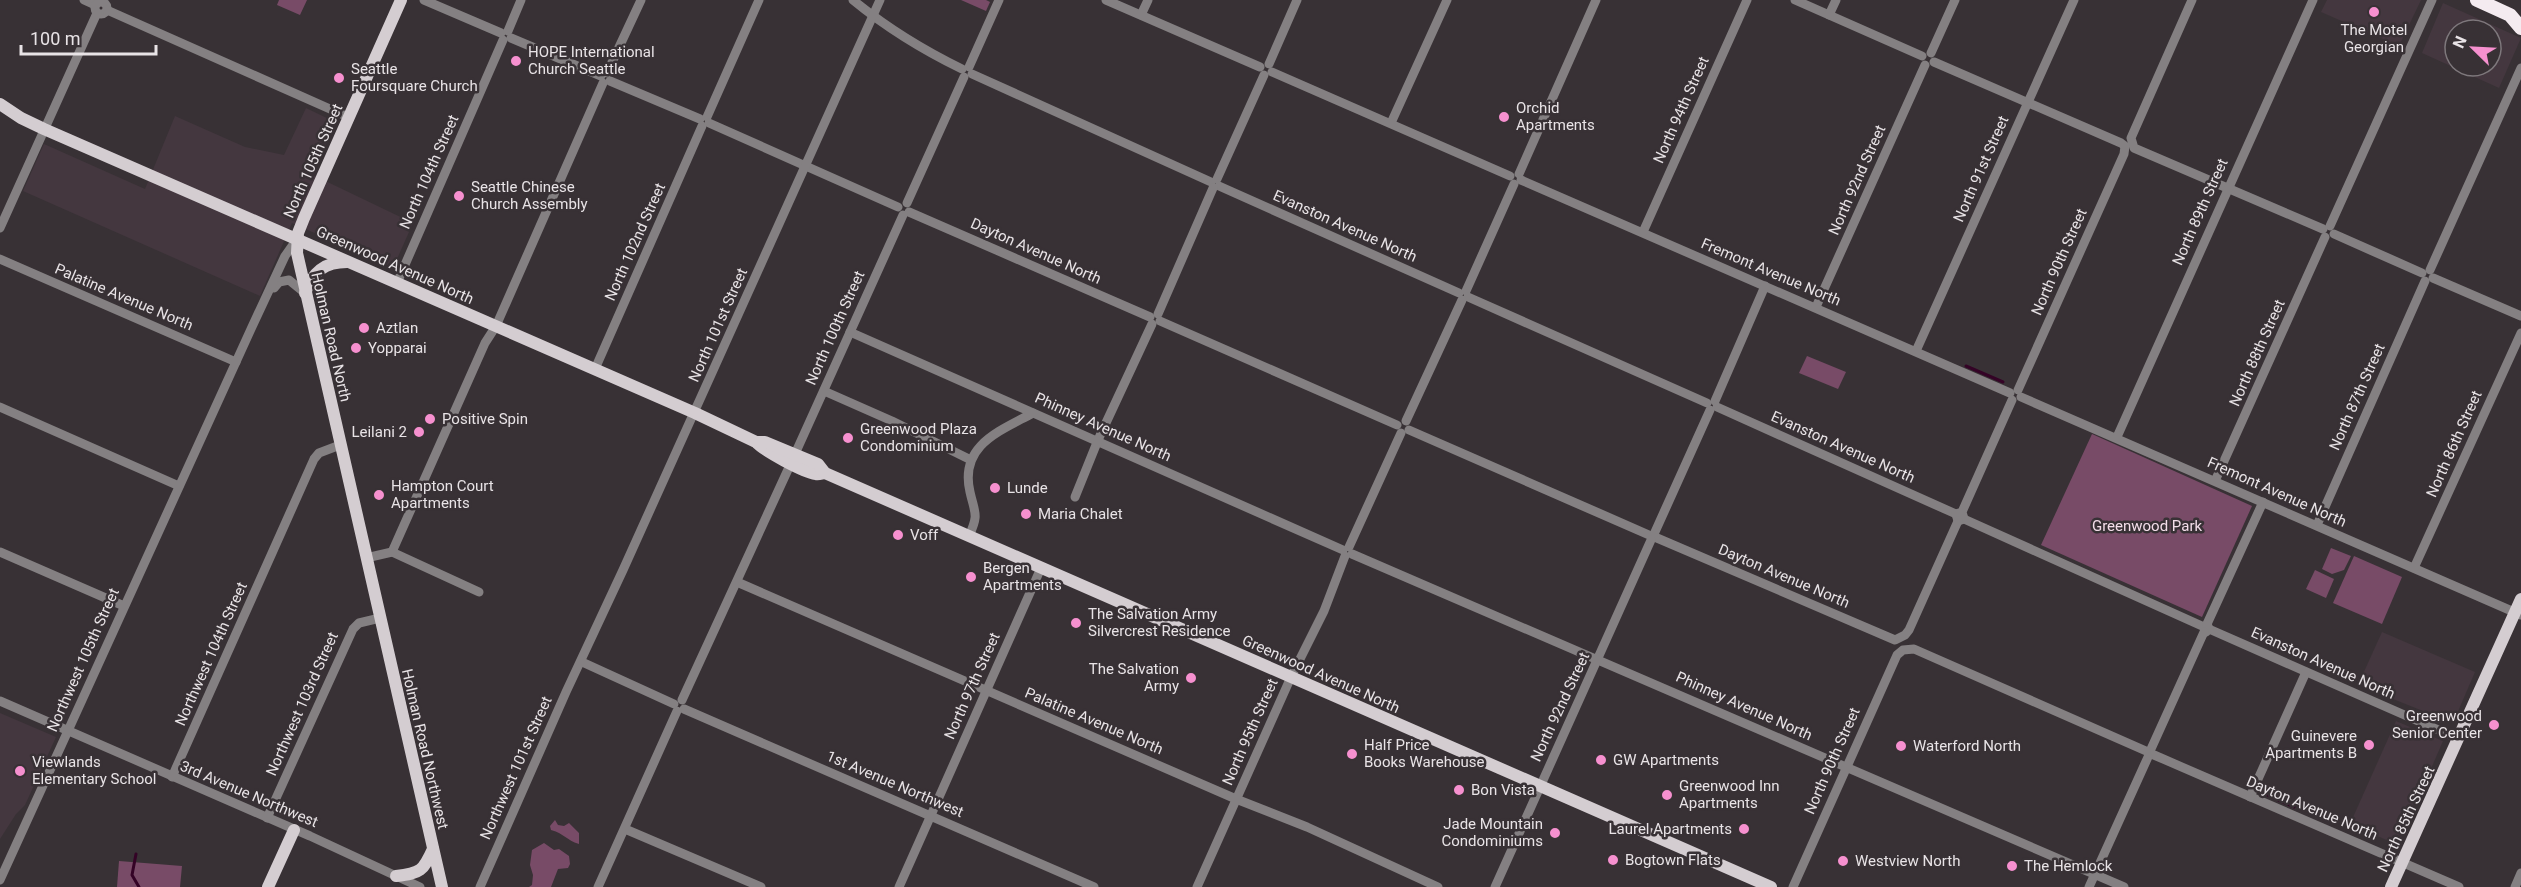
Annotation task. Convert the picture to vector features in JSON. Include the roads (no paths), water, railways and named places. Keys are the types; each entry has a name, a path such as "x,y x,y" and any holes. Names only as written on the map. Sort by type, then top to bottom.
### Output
{"highway":[{"path":"2485,2 2516,14 2521,28"}],"main road":[{"name":"North 105th Street","path":"297,239 304,218 401,0"},
{"name":"Greenwood Avenue North","path":"0,104 44,129 695,413 756,442 763,450 793,459 816,474 825,473 1771,887"},
{"name":"Greenwood Avenue North","path":"0,114 21,118"},
{"name":"Holman Road North","path":"297,239 297,258 380,618"},
{"path":"305,293 315,274 324,265 351,262"},
{"name":"North 85th Street","path":"2391,887 2518,613 2521,599"},
{"name":"Holman Road Northwest","path":"380,618 442,887"},
{"path":"268,887 294,830"},
{"path":"396,876 420,871 433,849"}],"street":[{"path":"84,0 348,117"},
{"name":"Dayton Avenue North","path":"424,0 1653,536 1895,640 1900,638"},
{"name":"North 104th Street","path":"397,283 521,0"},
{"path":"392,552 485,343 496,326 640,0"},
{"name":"North 102nd Street","path":"595,369 759,0"},
{"name":"Evanston Avenue North","path":"854,0 873,16 928,53 967,72 2205,628 2459,739"},
{"name":"North 101st Street","path":"582,662 880,0"},
{"name":"North 100th Street","path":"598,887 999,0"},
{"name":"Fremont Avenue North","path":"1106,0 2518,613"},
{"path":"1141,15 1148,0"},
{"path":"1075,497 1098,440 1155,319 1297,0"},
{"path":"1391,123 1447,0"},
{"name":"North 95th Street","path":"1197,887 1291,677 1324,610 1347,552 1596,0"},
{"name":"North 94th Street","path":"1642,232 1747,0"},
{"path":"1795,0 2521,316"},
{"path":"1829,15 1836,0"},
{"name":"North 92nd Street","path":"1816,307 1955,0"},
{"name":"North 91st Street","path":"1916,351 2074,0"},
{"name":"North 90th Street","path":"1900,638 1909,630 2192,0"},
{"name":"North 89th Street","path":"2117,437 2313,0"},
{"name":"North 88th Street","path":"2215,482 2432,0"},
{"path":"0,228 101,6"},
{"name":"North 87th Street","path":"2317,525 2521,68"},
{"name":"North 105th Street","path":"179,486 285,256 297,239"},
{"name":"Palatine Avenue North","path":"0,259 236,362"},
{"name":"North 105th Street","path":"265,300 277,284 284,280 291,281 305,293"},
{"name":"North 92nd Street","path":"1495,887 1765,286"},
{"name":"Phinney Avenue North","path":"850,332 1347,552 2124,887"},
{"name":"North 86th Street","path":"2414,568 2521,333"},
{"path":"824,391 971,460"},
{"path":"0,407 179,486"},
{"path":"969,536 977,516 968,482 971,460 977,449 988,438 1033,413"},
{"name":"Northwest 104th Street","path":"172,777 314,459 319,453 340,446"},
{"name":"Northwest 105th Street","path":"0,880 179,486"},
{"path":"2089,887 2263,502"},
{"path":"0,552 124,606"},
{"path":"366,558 392,552 479,592"},
{"name":"North 97th Street","path":"899,887 1041,568"},
{"name":"Palatine Avenue North","path":"737,582 1236,799 1307,827 1438,887"},
{"name":"Northwest 103rd Street","path":"267,819 352,629 359,623 380,618"},
{"name":"Dayton Avenue North","path":"1903,650 1914,649 2459,887"},
{"name":"North 90th Street","path":"1793,887 1845,767 1897,655 1903,650"},
{"name":"1st Avenue Northwest","path":"582,662 1094,887"},
{"name":"Northwest 101st Street","path":"480,887 566,692 582,662"},
{"path":"2250,797 2306,672"},
{"name":"3rd Avenue Northwest","path":"0,701 420,887"},
{"path":"625,829 761,887"},
{"path":"2515,887 2521,873"}],"waterway":[{"path":"1966,366 2003,382"},
{"path":"2263,793 2294,807"},
{"path":"136,854 132,875 139,887"}],"place":[{"name":"The Motel Georgian","path":"2374,12"},
{"name":"HOPE International Church Seattle","path":"516,61"},
{"name":"Seattle Foursquare Church","path":"339,78"},
{"name":"Orchid Apartments","path":"1504,117"},
{"name":"Seattle Chinese Church Assembly","path":"459,196"},
{"name":"Aztlan","path":"364,328"},
{"name":"Yopparai","path":"356,348"},
{"name":"Positive Spin","path":"430,419"},
{"name":"Leilani 2","path":"419,432"},
{"name":"Greenwood Plaza Condominium","path":"848,438"},
{"name":"Lunde","path":"995,488"},
{"name":"Hampton Court Apartments","path":"379,495"},
{"name":"Maria Chalet","path":"1026,514"},
{"name":"Voff","path":"898,535"},
{"name":"Bergen Apartments","path":"971,577"},
{"name":"The Salvation Army Silvercrest Residence","path":"1076,623"},
{"name":"The Salvation Army","path":"1191,678"},
{"name":"Greenwood Senior Center","path":"2494,725"},
{"name":"Guinevere Apartments B","path":"2369,745"},
{"name":"Waterford North","path":"1901,746"},
{"name":"Half Price Books Warehouse","path":"1352,754"},
{"name":"GW Apartments","path":"1601,760"},
{"name":"Viewlands Elementary School","path":"20,771"},
{"name":"Bon Vista","path":"1459,790"},
{"name":"Greenwood Inn Apartments","path":"1667,795"},
{"name":"Laurel Apartments","path":"1744,829"},
{"name":"Jade Mountain Condominiums","path":"1555,833"},
{"name":"Bogtown Flats","path":"1613,860"},
{"name":"Westview North","path":"1843,861"},
{"name":"The Hemlock","path":"2012,866"}],"park label":[{"name":"Greenwood Park","path":"2147,526"}]}
